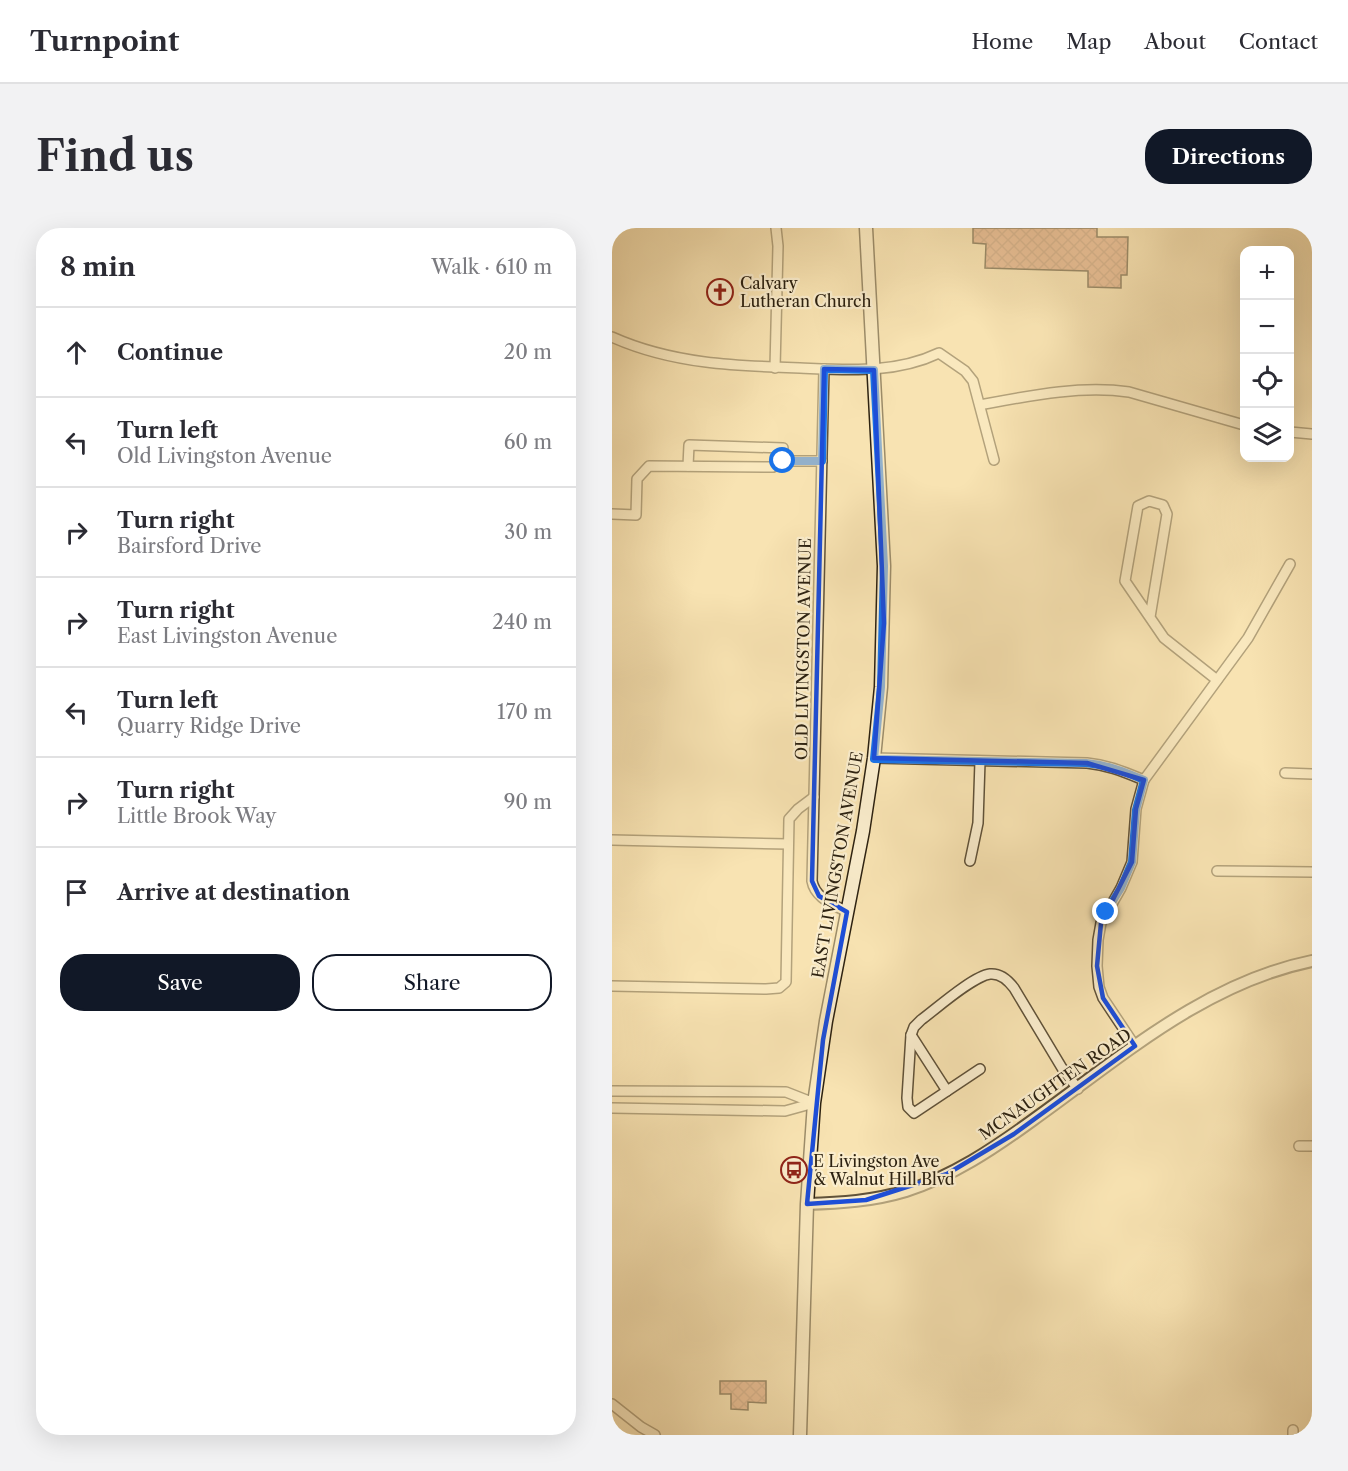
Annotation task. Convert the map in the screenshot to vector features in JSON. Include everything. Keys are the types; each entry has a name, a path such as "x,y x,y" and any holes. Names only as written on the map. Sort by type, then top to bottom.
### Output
{"main road":[{"name":"EAST LIVINGSTON AVENUE","path":"800,1435 807,1204 814,1103 826,1021 863,831 874,759 881,687 884,566 866,228"}],"street":[{"path":"775,368 778,246 776,228"},
{"path":"612,337 669,357 723,365 775,368 874,370 913,363 939,353 958,366 973,381 994,460"},
{"name":"OLD LIVINGSTON AVENUE","path":"824,369 813,887 819,896 847,912"},
{"path":"980,405 1062,392 1116,390 1240,424"},
{"path":"1294,432 1312,434"},
{"path":"688,466 689,445 783,448 783,461"},
{"path":"612,514 636,515 637,479 649,466 773,467 783,461 822,461"},
{"path":"1150,617 1167,514 1163,505 1149,501 1138,506 1125,581 1164,638 1217,680"},
{"path":"1135,1046 1103,998 1099,987 1097,966 1101,923 1121,888 1132,862 1136,810 1144,780 1248,638 1290,564"},
{"path":"874,759 1103,764 1144,780"},
{"path":"970,861 978,823 980,761"},
{"path":"1285,773 1312,774"},
{"path":"612,986 766,989 779,988 786,982 789,819 814,797"},
{"path":"612,840 788,844"},
{"path":"1217,871 1312,872"},
{"name":"MCNAUGHTEN ROAD","path":"807,1204 843,1203 906,1191 966,1165 1078,1089 1172,1021 1228,989 1260,975 1312,961"},
{"path":"980,1069 914,1113 908,1107 910,1035 914,1027 976,979 990,974 997,975 1010,982 1062,1068 1078,1089"},
{"path":"910,1035 947,1091"},
{"path":"612,1091 786,1092 814,1103"},
{"path":"612,1108 785,1111 814,1103"},
{"path":"1299,1146 1312,1146"},
{"path":"612,1404 640,1427 655,1435"}],"highlighted area":[{"path":"824,369 874,370 884,623 874,758 1087,763 1144,780 1136,809 1132,862 1101,923 1097,966 1103,998 1135,1046 1014,1134 947,1174 866,1200 807,1204 823,1040 847,912 819,896 812,881"}],"building":[{"path":"973,228 1097,228 1097,237 1128,237 1127,275 1121,275 1121,288 1088,287 1088,271 985,268 986,244 973,243"},
{"path":"720,1381 766,1381 766,1403 748,1402 748,1410 731,1409 731,1394 720,1394"}],"place":[{"name":"Calvary Lutheran Church","path":"720,292"},
{"name":"E Livingston Ave & Walnut Hill Blvd","path":"794,1170"}],"route":[{"path":"783,461 822,461 824,369 874,370 884,566 881,687 874,759 1103,764 1144,780 1134,823 1132,862 1121,888 1106,912"}]}
